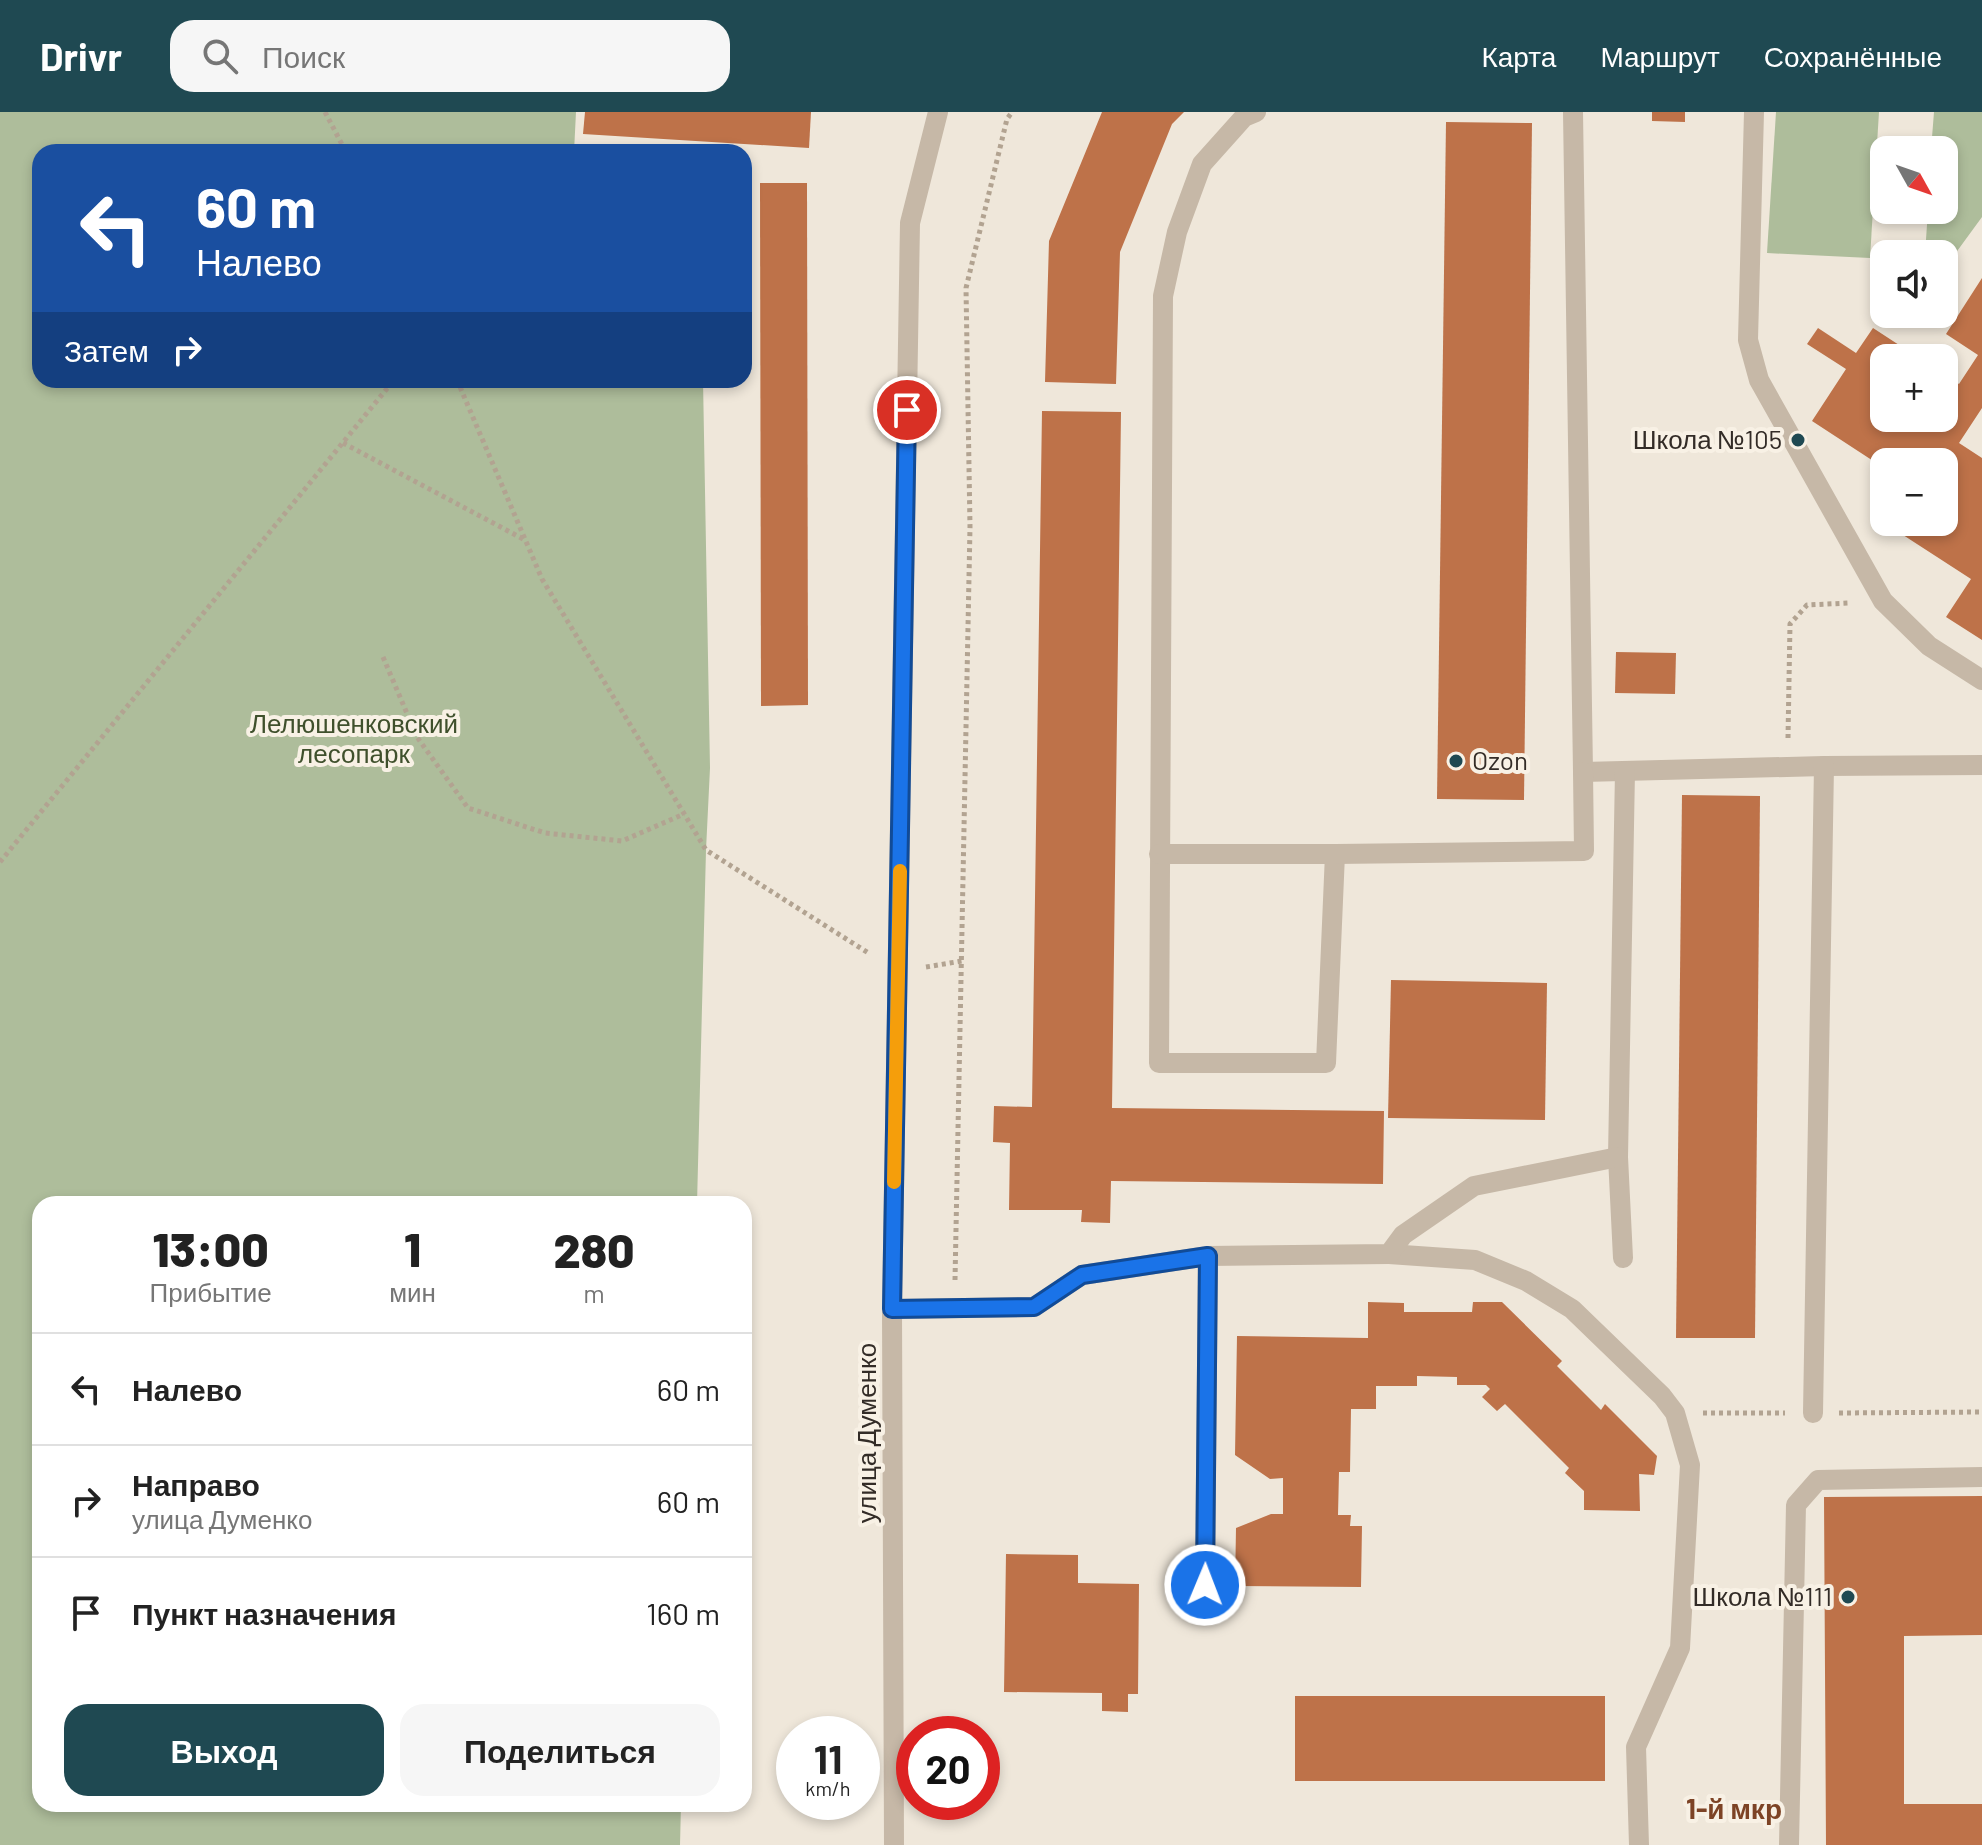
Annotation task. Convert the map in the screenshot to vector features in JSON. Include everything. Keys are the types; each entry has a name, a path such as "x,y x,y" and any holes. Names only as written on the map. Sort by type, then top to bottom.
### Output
{"street":[{"name":"улица Думенко","path":"894,1845 892,1309 910,223 938,112"},
{"path":"1256,112 1244,117 1202,164 1177,232 1163,296 1159,1063 1326,1063 1335,854"},
{"path":"1159,854 1584,851 1573,112"},
{"path":"1754,112 1748,340 1759,380 1883,601 1929,646 1982,680"},
{"path":"1583,772 1982,765"},
{"path":"1813,1413 1824,766"},
{"path":"1623,1258 1618,1157 1625,771"},
{"path":"1389,1254 1403,1235 1474,1186 1618,1157"},
{"path":"892,1309 1034,1307 1082,1275 1208,1256 1389,1254 1475,1260 1526,1281 1572,1309 1662,1396 1675,1413 1690,1465 1680,1648 1636,1747 1639,1845"},
{"path":"1205,1585 1208,1256"},
{"path":"1789,1845 1796,1505 1818,1480 1982,1477"}],"path":[{"path":"325,112 342,144"},
{"path":"954,1309 970,527 966,288 1007,119 1012,112"},
{"path":"0,862 388,388"},
{"path":"460,388 542,579 706,850 898,972"},
{"path":"343,443 526,541"},
{"path":"1787,767 1790,624 1807,605 1883,601"},
{"path":"383,657 417,737 468,808 545,833 622,841 684,814"}],"green space":[{"name":"Лелюшенковский лесопарк","path":"0,112 576,112 574,144 32,144 32,388 703,388 710,768 697,1196 32,1196 32,1812 681,1812 680,1845 0,1845"},
{"path":"1776,112 1879,112 1878,136 1870,136 1870,258 1767,253"},
{"path":"1934,112 1982,112 1982,217 1958,250 1958,240 1926,240 1927,224 1958,224 1958,136 1932,136"}],"building":[{"path":"585,112 811,112 809,148 583,134"},
{"path":"1102,112 1184,112 1172,124 1120,252 1116,384 1045,382 1049,241"},
{"path":"1652,112 1685,112 1685,122 1652,121"},
{"path":"1446,122 1532,123 1524,800 1437,799"},
{"path":"760,183 807,183 808,705 761,706"},
{"path":"1982,278 1982,408 1959,443 1982,458 1982,640 1946,617 1971,579 1905,536 1958,536 1958,448 1870,448 1870,459 1812,421 1846,369 1807,344 1818,328 1856,353 1873,328 1898,344 1870,344 1870,432 1958,432 1958,383 1978,355 1946,334 1950,328 1958,328 1958,315"},
{"path":"1042,411 1121,412 1112,1108 1384,1111 1383,1184 1111,1181 1110,1223 1081,1222 1082,1210 1009,1210 1010,1143 993,1142 994,1106 1032,1107"},
{"path":"1616,652 1676,653 1675,694 1615,693"},
{"path":"1682,795 1760,796 1755,1338 1676,1338"},
{"path":"1391,980 1547,983 1545,1120 1388,1118"},
{"path":"1368,1302 1404,1303 1404,1312 1472,1312 1473,1302 1502,1302 1562,1361 1557,1366 1601,1410 1605,1404 1657,1456 1654,1475 1639,1474 1640,1511 1584,1510 1584,1491 1565,1473 1569,1468 1505,1404 1497,1411 1482,1397 1490,1389 1486,1385 1457,1385 1457,1377 1417,1376 1417,1386 1376,1386 1376,1409 1351,1409 1350,1472 1339,1472 1338,1515 1351,1515 1350,1526 1362,1526 1361,1587 1235,1586 1236,1528 1271,1514 1283,1514 1283,1478 1270,1479 1235,1455 1237,1336 1368,1338"},
{"path":"1982,1496 1982,1635 1904,1636 1904,1804 1982,1804 1982,1845 1826,1845 1824,1497"},
{"path":"1006,1554 1078,1555 1078,1583 1139,1584 1138,1694 1128,1694 1128,1712 1102,1711 1102,1693 1004,1692"},
{"path":"1295,1696 1605,1696 1605,1781 1295,1781"}],"slow traffic":[{"path":"894,1182 900,871"}],"place":[{"name":"Школа №105","path":"1798,440"},
{"name":"Ozon","path":"1456,761"},
{"name":"Школа №111","path":"1848,1597"}],"district":[{"name":"1-й мкр","path":"1734,1809"}],"route":[{"path":"907,410 892,1309 1034,1307 1082,1275 1208,1256 1205,1585"}]}
